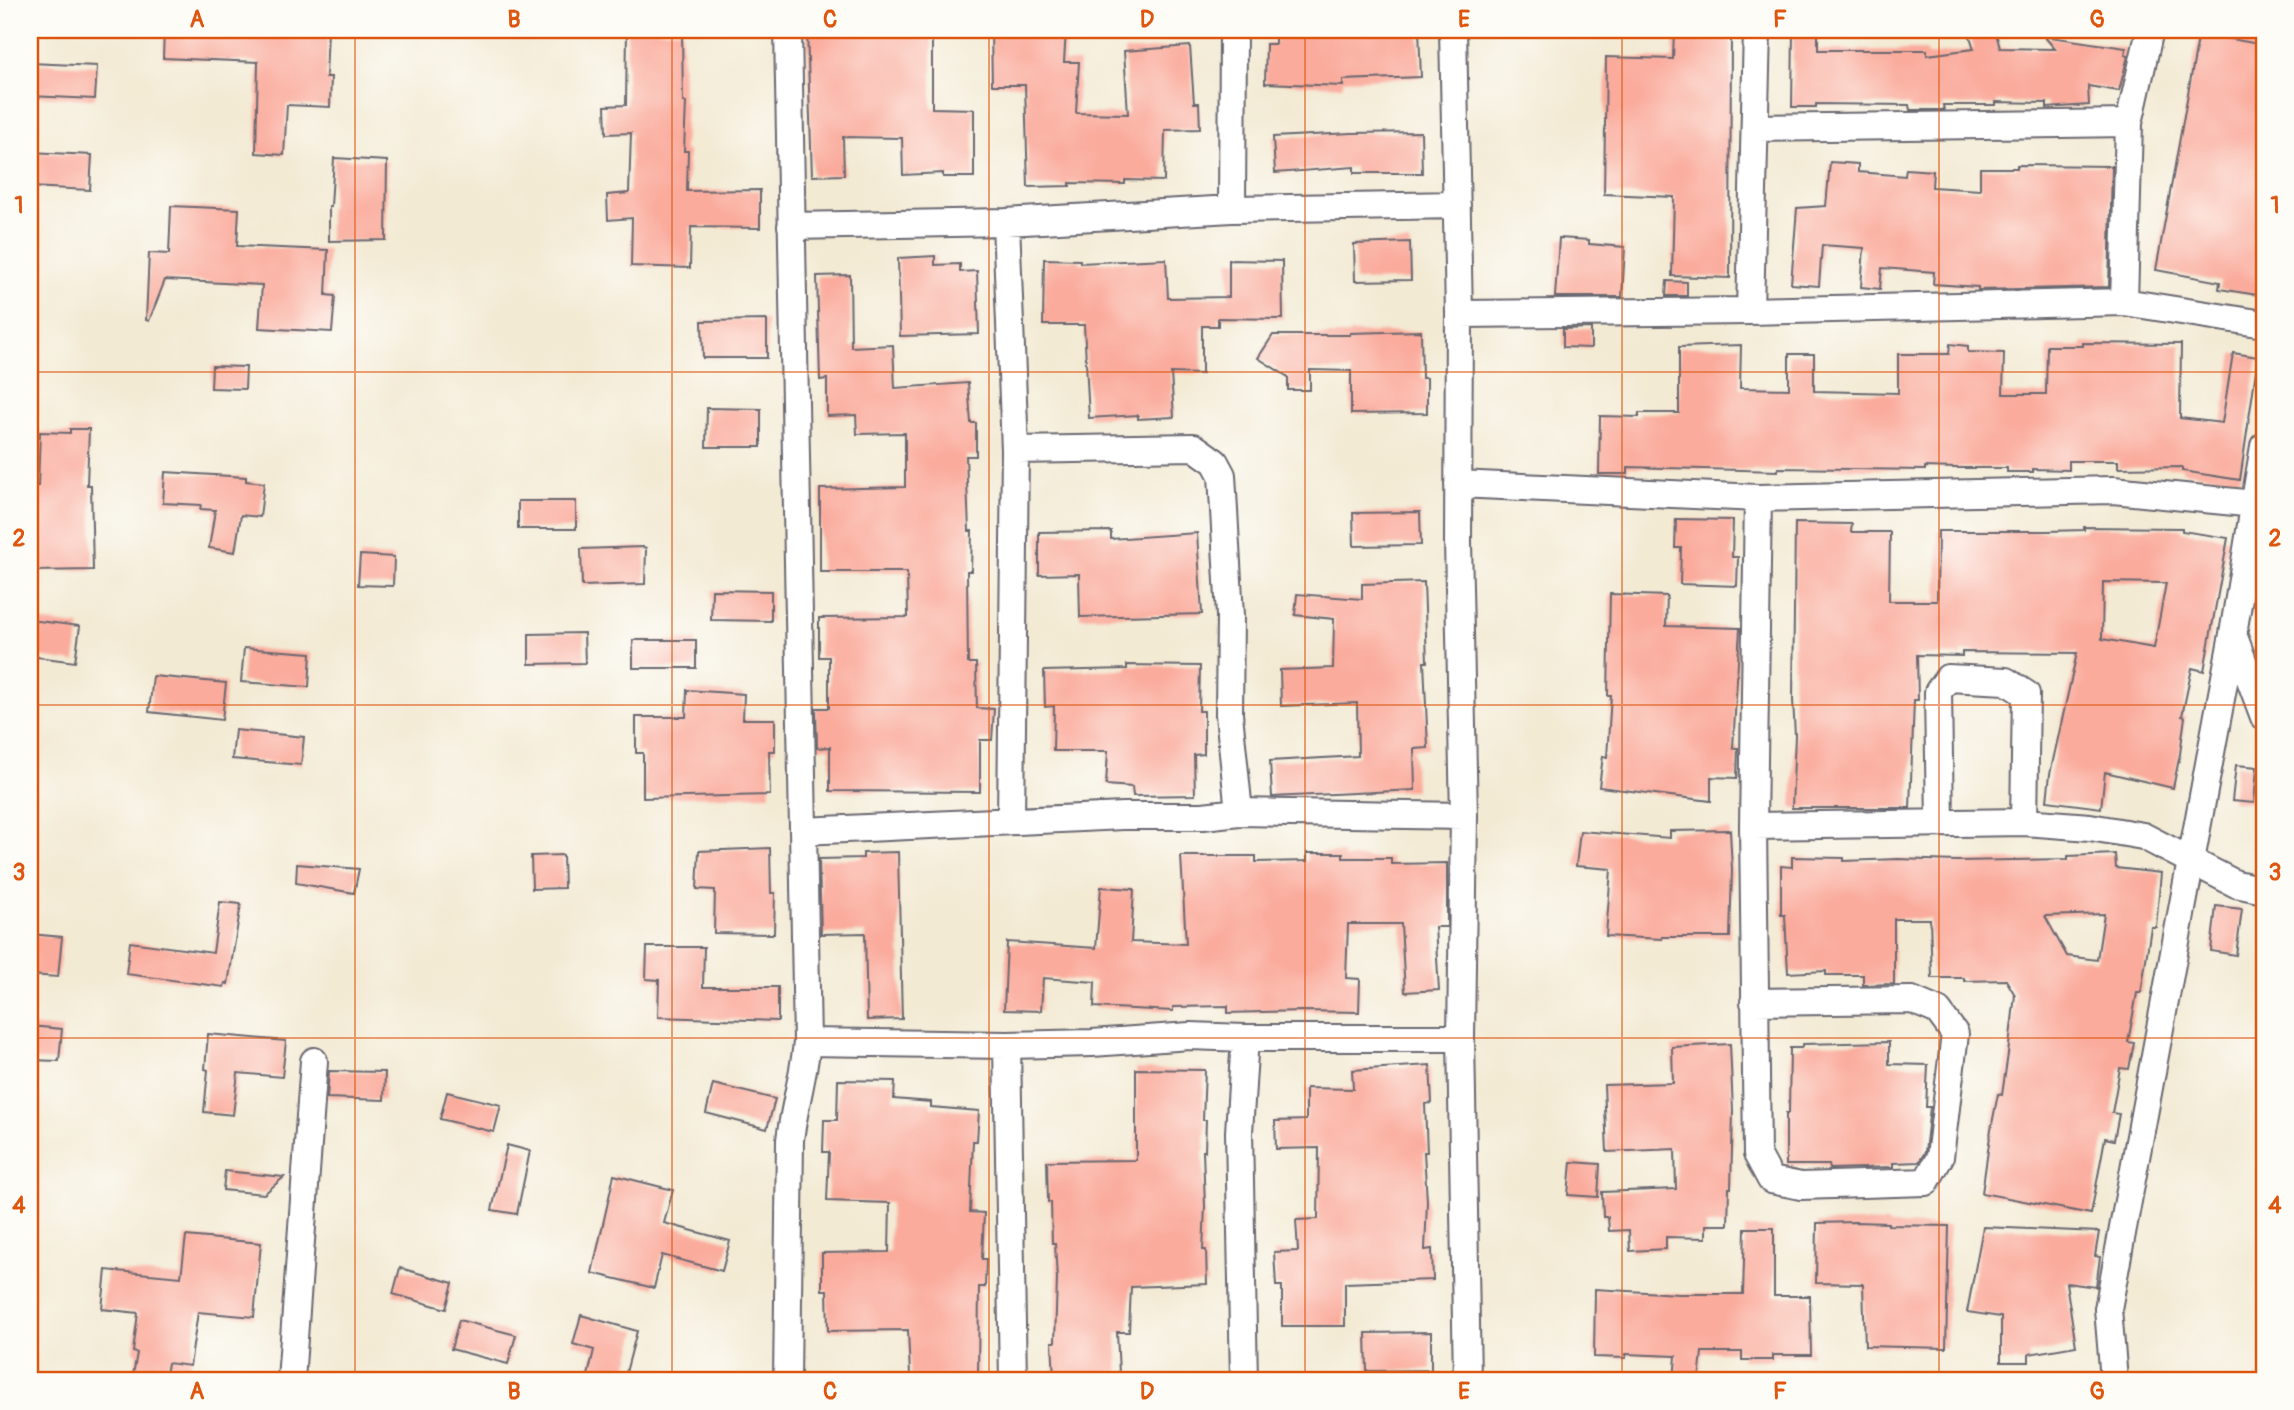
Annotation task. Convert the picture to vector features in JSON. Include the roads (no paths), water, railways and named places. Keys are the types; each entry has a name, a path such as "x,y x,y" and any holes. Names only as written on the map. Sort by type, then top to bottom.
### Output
{"street":[{"path":"787,1380 790,1140 794,1111 804,1077 807,1042 788,30"},
{"path":"1232,209 1233,30"},
{"path":"1453,30 1459,314 1458,484 1464,816 1461,1038 1467,1380"},
{"path":"1750,312 1757,30"},
{"path":"2124,302 2129,123 2150,30"},
{"path":"1756,128 2129,123"},
{"path":"792,226 1006,222 1232,209 1457,205"},
{"path":"1006,222 1015,450 1011,821"},
{"path":"1459,314 1750,312 2124,302 2264,324"},
{"path":"2115,1380 2108,1309 2233,634 2264,446"},
{"path":"1015,450 1194,447 1215,462 1222,475 1230,616 1229,714 1239,812"},
{"path":"1458,484 1758,498 2113,490 2255,503"},
{"path":"1755,1002 1912,1000 1938,1011 1955,1034 1940,1157 1926,1182 1801,1186 1771,1180 1757,1154 1755,1002 1753,826 1758,498"},
{"path":"2233,634 2264,717"},
{"path":"1940,823 1938,692 1948,678 2006,681 2026,694 2024,822"},
{"path":"803,831 1123,816 1203,816 1239,812 1464,816"},
{"path":"1753,826 2024,822 2090,827 2143,836 2236,884 2264,890"},
{"path":"807,1042 1007,1045 1092,1044 1190,1036 1461,1038"},
{"path":"1244,1380 1239,1132 1245,1038"},
{"path":"1007,1045 1013,1380"},
{"path":"290,1380 314,1062"}]}
